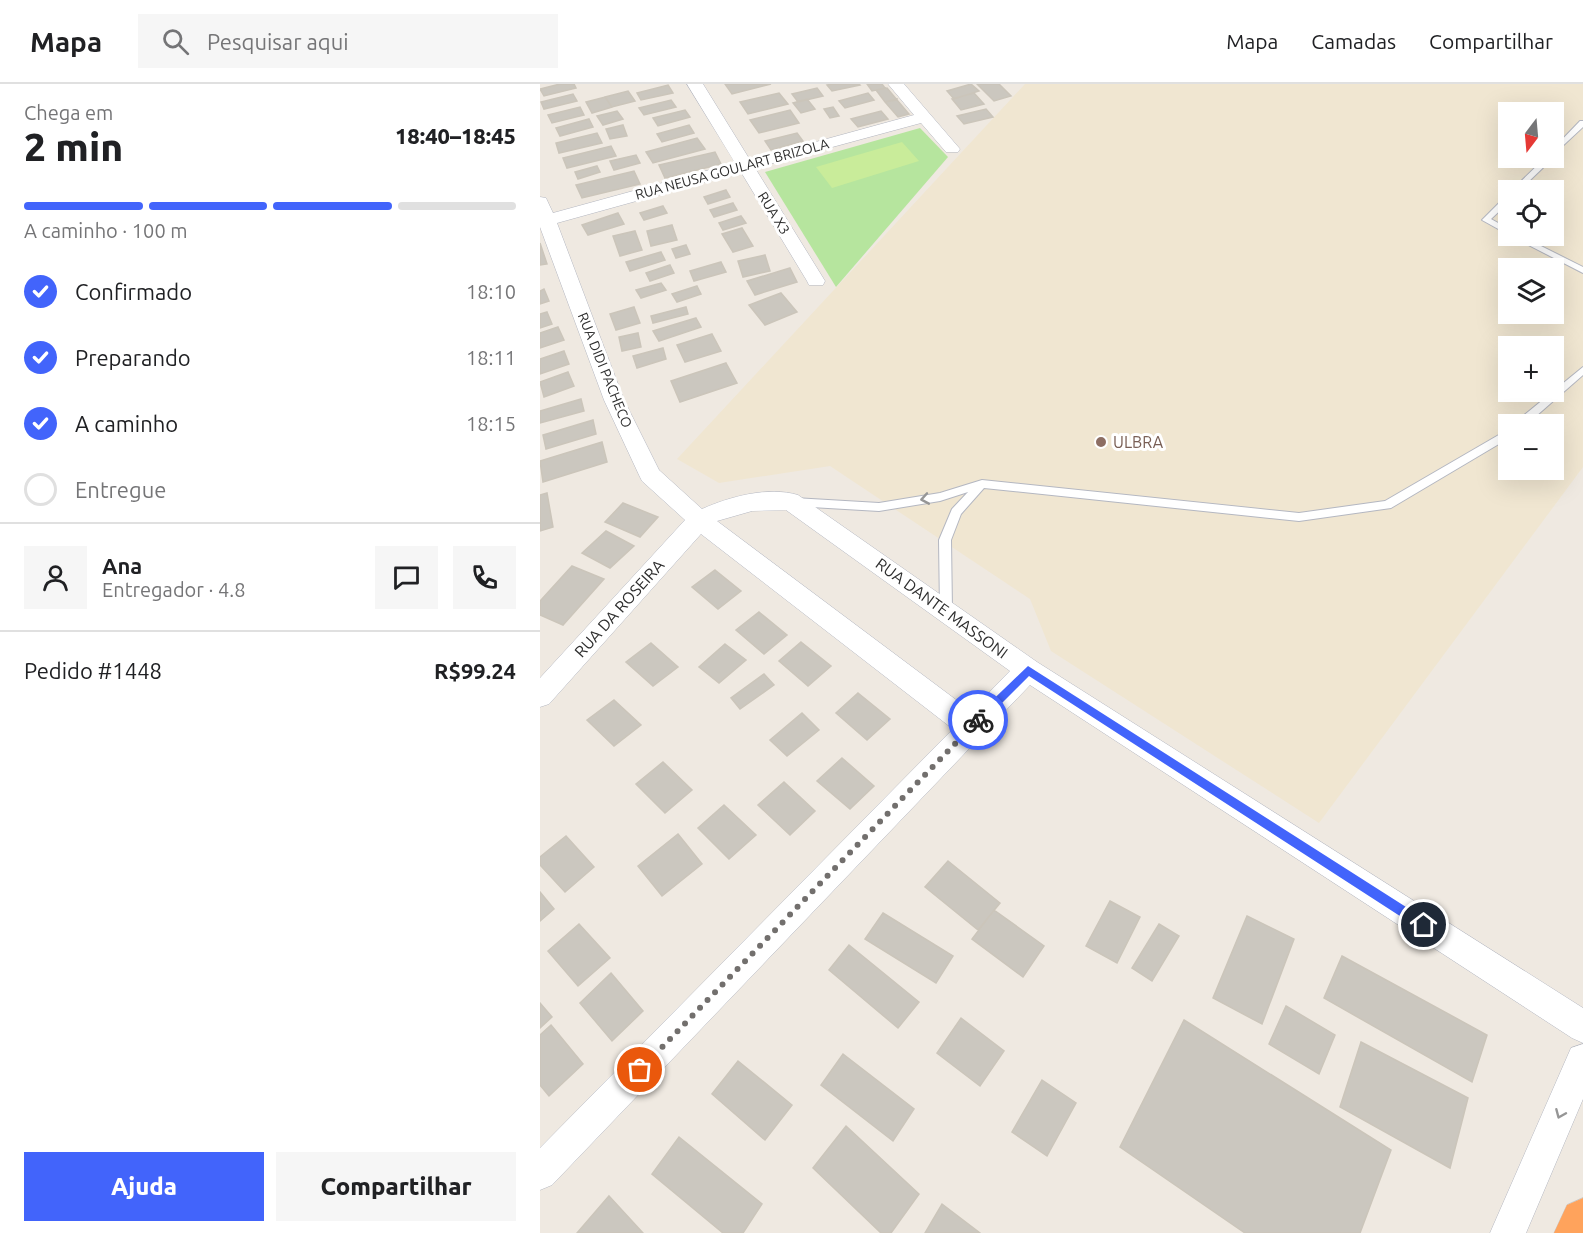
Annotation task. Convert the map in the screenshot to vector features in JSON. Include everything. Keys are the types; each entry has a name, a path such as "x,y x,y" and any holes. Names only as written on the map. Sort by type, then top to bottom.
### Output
{"highway":[{"path":"1576,1233 1583,1221"}],"street":[{"name":"RUA X3","path":"694,84 816,282"},
{"path":"896,84 952,149"},
{"name":"RUA NEUSA GOULART BRIZOLA","path":"542,215 924,117"},
{"name":"RUA DIDI PACHECO","path":"542,215 614,400 650,475 699,520"},
{"path":"790,501 752,502 721,510 699,520 971,727"},
{"name":"RUA DANTE MASSONI","path":"790,501 1028,670 1583,1027"},
{"name":"RUA DA ROSEIRA","path":"540,696 699,520"},
{"path":"540,1173 1028,670"},
{"path":"1508,1233 1583,1060"}],"lane":[{"path":"1564,142 1583,123"},
{"path":"1526,180 1539,168"},
{"path":"1498,209 1486,220 1498,226"},
{"path":"1535,246 1583,270"},
{"path":"1532,414 1583,370"},
{"path":"790,501 879,507 940,496 982,484 1299,517 1387,505 1498,439"},
{"path":"946,610 945,540 956,512 982,484"}],"shaded area":[{"name":"ULBRA","path":"1025,84 1583,84 1583,467 1319,823 1051,651 1030,599 830,466 719,483 677,459"}],"green space":[{"path":"920,128 948,157 836,287 765,172"},
{"path":"902,142 919,161 832,188 816,167"}],"building":[{"path":"560,84 574,84 576,88 544,96 540,89"},
{"path":"725,84 771,84 732,94"},
{"path":"867,84 882,84 885,88 872,91"},
{"path":"971,84 979,91 954,99 947,91"},
{"path":"977,84 999,84 1011,96 994,101"},
{"path":"668,85 673,93 641,100 637,93"},
{"path":"827,85 860,85 832,91"},
{"path":"817,88 823,96 798,102 792,94"},
{"path":"887,88 897,100 885,102 876,90"},
{"path":"628,91 635,101 612,107 605,97"},
{"path":"779,93 788,104 748,114 740,102"},
{"path":"868,93 874,100 845,108 839,101"},
{"path":"974,93 984,104 961,110 952,99"},
{"path":"573,94 577,101 544,109 541,102"},
{"path":"605,97 612,107 592,113 586,102"},
{"path":"807,99 815,109 801,113 793,103"},
{"path":"897,99 909,114 898,117 885,102"},
{"path":"671,100 676,107 644,115 639,108"},
{"path":"580,107 584,115 552,123 548,115"},
{"path":"833,107 839,116 830,118 824,109"},
{"path":"986,109 993,117 964,124 957,116"},
{"path":"685,110 690,117 658,126 653,118"},
{"path":"790,110 799,123 759,133 750,120"},
{"path":"617,111 623,119 603,125 597,116"},
{"path":"881,111 888,119 858,127 851,119"},
{"path":"589,119 593,127 560,136 556,128"},
{"path":"623,125 627,136 610,139 606,129"},
{"path":"689,125 694,133 662,142 657,134"},
{"path":"597,133 602,143 559,153 556,143"},
{"path":"797,133 803,141 771,150 765,141"},
{"path":"697,138 705,149 653,163 646,152"},
{"path":"611,146 616,156 567,168 563,158"},
{"path":"715,152 721,164 665,178 659,165"},
{"path":"636,155 640,163 614,170 610,161"},
{"path":"597,166 600,172 578,179 575,172"},
{"path":"634,171 640,184 582,198 576,185"},
{"path":"726,190 730,197 708,204 704,197"},
{"path":"733,203 737,210 714,217 710,210"},
{"path":"663,206 667,213 644,220 640,213"},
{"path":"618,213 624,224 588,235 582,225"},
{"path":"741,216 746,223 723,230 719,223"},
{"path":"672,225 677,240 651,246 647,231"},
{"path":"742,228 753,246 733,252 722,234"},
{"path":"635,231 642,250 620,256 613,236"},
{"path":"540,243 547,264 540,265"},
{"path":"686,245 690,254 676,258 672,249"},
{"path":"661,252 665,260 630,271 626,262"},
{"path":"765,255 770,271 743,277 738,261"},
{"path":"721,262 726,272 694,281 690,271"},
{"path":"670,265 674,273 650,281 646,273"},
{"path":"790,268 797,282 755,295 747,281"},
{"path":"661,283 666,290 641,298 636,290"},
{"path":"697,286 701,294 677,302 672,294"},
{"path":"544,289 549,301 540,304 540,291"},
{"path":"781,293 797,312 765,325 749,305"},
{"path":"634,307 640,323 616,330 610,314"},
{"path":"686,307 688,314 653,323 651,316"},
{"path":"547,312 552,324 540,328 540,314"},
{"path":"696,318 701,327 659,341 653,331"},
{"path":"558,327 564,340 540,348 540,333"},
{"path":"638,333 641,347 622,351 619,337"},
{"path":"712,334 721,351 685,362 677,345"},
{"path":"663,348 666,359 637,368 633,356"},
{"path":"564,351 569,364 540,374 540,359"},
{"path":"726,363 737,383 680,402 671,381"},
{"path":"568,372 574,386 544,397 540,382"},
{"path":"581,399 584,411 540,423 540,411"},
{"path":"593,420 596,434 546,449 543,435"},
{"path":"602,442 607,462 543,482 540,461"},
{"path":"547,493 553,527 540,531 540,495"},
{"path":"623,503 658,517 640,537 605,522"},
{"path":"606,531 634,546 610,568 582,553"},
{"path":"572,566 604,579 563,625 540,615 540,601"},
{"path":"715,570 741,591 718,609 692,587"},
{"path":"759,612 787,635 764,654 736,630"},
{"path":"801,642 831,666 808,686 779,661"},
{"path":"651,643 678,667 653,686 626,662"},
{"path":"725,644 746,660 719,683 699,667"},
{"path":"764,674 774,685 740,709 731,698"},
{"path":"858,693 890,719 867,740 836,713"},
{"path":"614,700 641,725 614,746 587,720"},
{"path":"802,713 819,730 787,756 770,740"},
{"path":"842,758 874,786 850,809 817,781"},
{"path":"663,762 692,790 665,813 636,784"},
{"path":"784,782 815,811 790,835 758,805"},
{"path":"724,805 756,835 729,859 698,828"},
{"path":"678,834 702,864 662,896 638,866"},
{"path":"566,836 594,867 565,892 540,865 540,857"},
{"path":"948,861 1000,903 978,930 925,887"},
{"path":"540,892 554,909 540,921"},
{"path":"1110,901 1140,917 1117,963 1086,946"},
{"path":"994,910 1044,946 1023,977 972,939"},
{"path":"883,913 953,956 936,983 865,939"},
{"path":"1247,916 1294,939 1262,1024 1213,998"},
{"path":"579,924 610,958 578,986 548,951"},
{"path":"1159,924 1179,936 1152,981 1132,968"},
{"path":"849,945 919,1002 898,1028 829,970"},
{"path":"1342,956 1487,1035 1472,1082 1324,998"},
{"path":"611,973 643,1011 612,1041 580,1003"},
{"path":"540,1003 552,1017 540,1028"},
{"path":"1286,1006 1335,1035 1319,1074 1269,1044"},
{"path":"961,1018 1004,1051 980,1086 937,1053"},
{"path":"1184,1020 1391,1150 1360,1233 1245,1233 1120,1147"},
{"path":"551,1025 583,1064 549,1096 540,1085 540,1035"},
{"path":"1361,1042 1468,1098 1450,1168 1340,1107"},
{"path":"843,1054 914,1109 893,1141 821,1085"},
{"path":"738,1061 792,1105 765,1140 712,1094"},
{"path":"1042,1080 1076,1103 1047,1156 1012,1132"},
{"path":"846,1126 919,1194 891,1233 881,1233 813,1168"},
{"path":"679,1137 762,1204 743,1233 723,1233 652,1174"},
{"path":"609,1196 643,1233 577,1233"},
{"path":"942,1204 980,1233 925,1233"}],"way so far":[{"path":"640,1070 978,720"}],"place":[{"name":"ULBRA","path":"1101,442"}],"route":[{"path":"978,720 1028,670 1424,925"}]}
